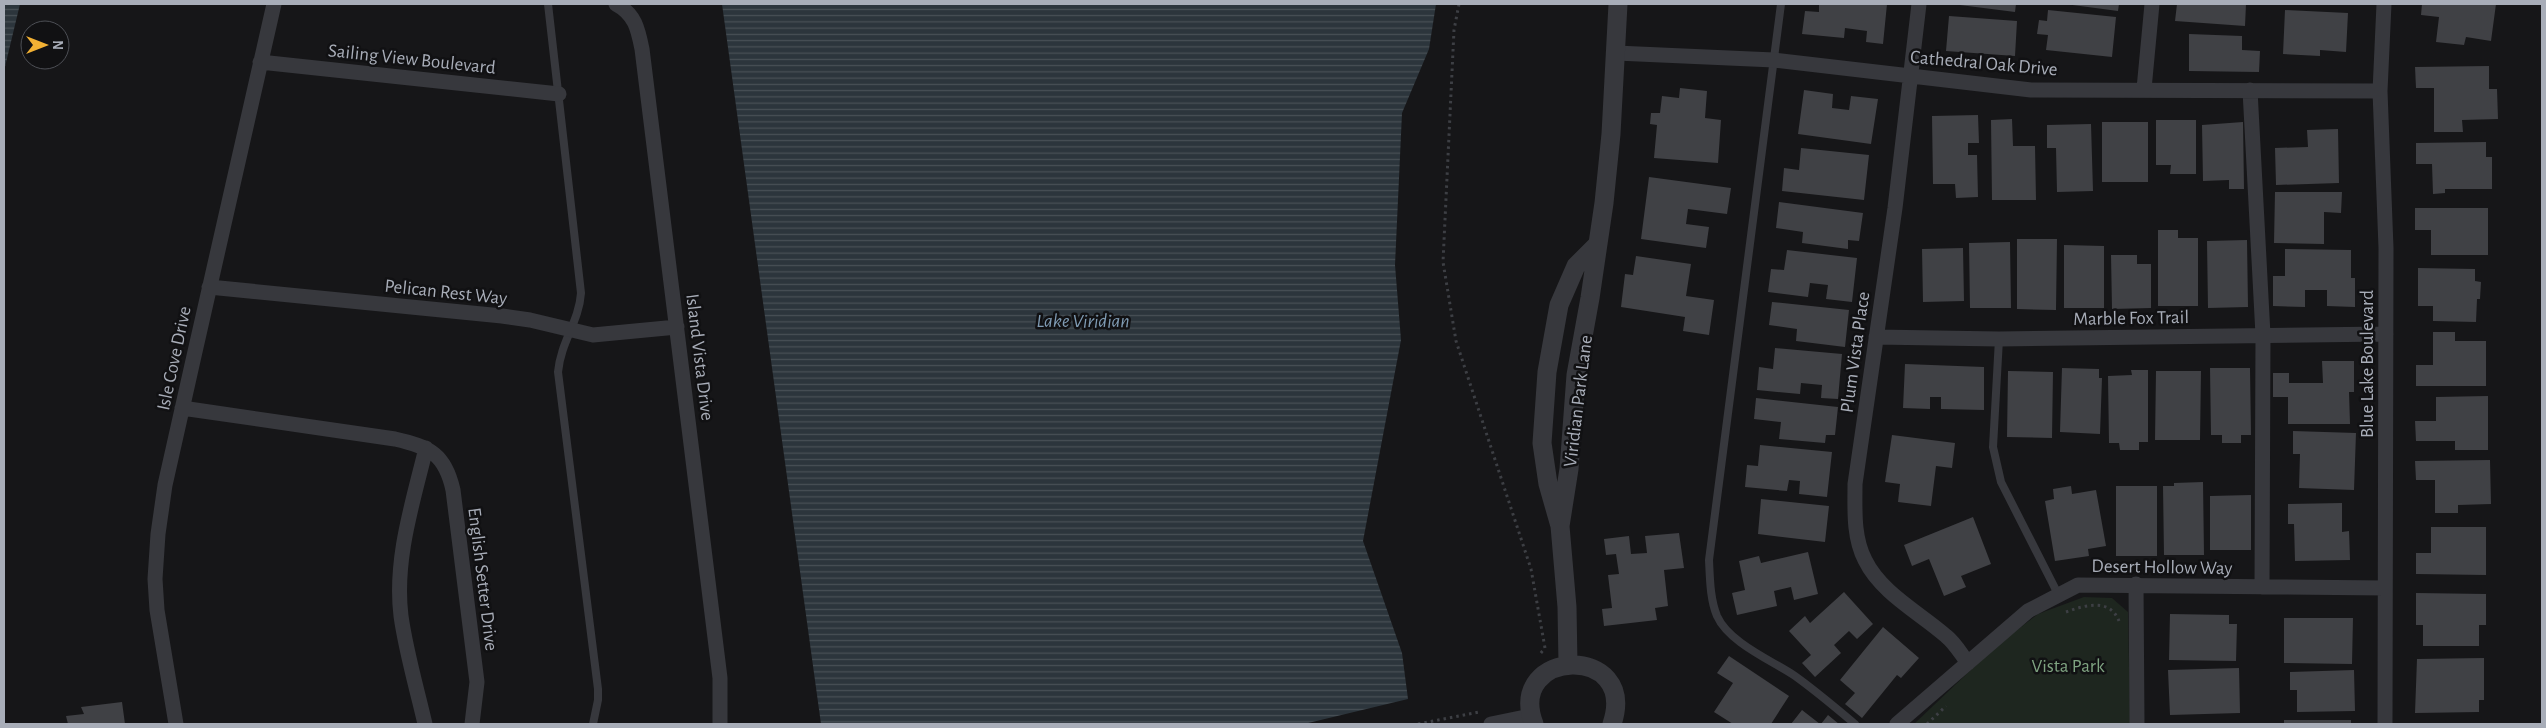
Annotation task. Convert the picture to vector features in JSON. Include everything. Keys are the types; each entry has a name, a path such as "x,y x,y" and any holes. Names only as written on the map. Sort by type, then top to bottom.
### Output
{"street":[{"name":"Isle Cove Drive","path":"176,724 160,629 156,579 158,534 165,485 274,4"},
{"name":"Island Vista Drive","path":"616,4 633,17 639,30 642,49 720,678 722,707 720,724"},
{"name":"Viridian Park Lane","path":"1560,526 1569,469 1576,374 1590,298 1596,246 1604,203 1611,134 1618,4"},
{"name":"Plum Vista Place","path":"1919,4 1895,208 1856,484 1856,522 1860,546 1865,560 1877,578 1912,610 1948,637 1968,663"},
{"path":"2144,89 2152,4"},
{"name":"Blue Lake Boulevard","path":"2384,4 2380,91 2386,238 2385,724"},
{"name":"Cathedral Oak Drive","path":"1616,53 1774,60 2031,90 2380,91"},
{"name":"Sailing View Boulevard","path":"260,62 559,94"},
{"path":"2250,90 2263,335 2262,587"},
{"name":"Viridian Park Lane","path":"1568,664 1567,607 1560,526 1548,484 1542,444 1547,372 1559,304 1576,266 1596,246"},
{"name":"Pelican Rest Way","path":"209,287 502,316 593,335 611,335 677,326"},
{"name":"Marble Fox Trail","path":"1876,337 1998,339 2386,334"},
{"name":"English Setter Drive","path":"182,408 395,439 426,448 444,463 452,490 477,682 472,724"},
{"path":"425,724 401,616 400,577 403,545 426,448"},
{"path":"2136,584 2137,724"},
{"name":"Desert Hollow Way","path":"1897,724 2028,611 2078,585 2136,584 2385,588"},
{"path":"1492,724 1533,720 1530,704 1538,682 1556,667 1568,664 1590,667 1608,681 1616,701 1613,724"}],"lane":[{"path":"548,4 581,293 578,314 561,351 558,372 598,689 598,700 593,724"},
{"path":"1781,4 1709,560 1711,593 1718,618 1732,635 1752,651 1795,676 1855,724"},
{"path":"1998,339 1993,447 2001,482 2058,594"}],"path":[{"path":"1459,4 1453,40 1443,262 1456,341 1531,569 1545,648 1538,657"},
{"path":"2059,614 2100,605 2114,612 2119,621"},
{"path":"1926,724 1948,704"},
{"path":"1418,724 1478,712"}],"green space":[{"name":"Vista Park","path":"2084,597 2112,598 2128,612 2130,724 1914,724 1995,647 2038,614"}],"water":[{"path":"4,4 20,4 4,71"},
{"name":"Lake Viridian","path":"722,4 1436,4 1429,49 1402,113 1395,265 1401,340 1363,541 1402,653 1408,699 1304,724 821,724"}],"building":[{"path":"1819,4 1887,4 1883,44 1866,42 1867,31 1845,28 1844,38 1802,34 1805,11 1819,12"},
{"path":"1952,4 2016,4 2015,12"},
{"path":"2065,4 2119,4 2118,11"},
{"path":"2177,4 2246,4 2245,26 2175,21"},
{"path":"2422,4 2496,4 2491,41 2466,37 2464,45 2436,42 2439,17 2421,15"},
{"path":"2048,10 2116,17 2112,57 2046,50 2048,35 2037,34 2039,20 2047,21"},
{"path":"2285,10 2348,13 2346,52 2320,50 2320,56 2283,54"},
{"path":"1949,16 2017,21 2015,56 1946,51"},
{"path":"2189,34 2242,36 2242,50 2260,51 2259,72 2189,71"},
{"path":"2489,66 2489,89 2497,89 2498,119 2462,120 2463,132 2434,132 2434,88 2416,88 2415,67"},
{"path":"1680,88 1707,91 1705,118 1721,120 1718,163 1654,158 1657,125 1650,124 1651,113 1660,113 1662,96 1679,98"},
{"path":"1804,90 1833,94 1832,108 1849,110 1851,96 1878,99 1871,144 1798,134"},
{"path":"1978,115 1979,143 1968,143 1968,155 1977,155 1978,197 1956,198 1955,184 1933,184 1932,116"},
{"path":"2012,119 2013,146 2035,146 2036,200 1992,200 1991,120"},
{"path":"2156,120 2196,120 2196,174 2170,174 2171,165 2156,165"},
{"path":"2102,122 2148,122 2148,182 2102,182"},
{"path":"2243,122 2244,189 2229,189 2229,180 2203,181 2202,125"},
{"path":"2091,124 2093,191 2057,192 2056,148 2047,148 2047,125"},
{"path":"2338,129 2339,183 2276,185 2275,148 2308,147 2307,130"},
{"path":"2486,142 2486,157 2492,157 2492,189 2445,189 2445,193 2433,194 2432,164 2416,164 2416,143"},
{"path":"1801,148 1869,155 1864,200 1782,191 1784,168 1799,170"},
{"path":"1649,177 1731,188 1727,214 1688,209 1686,224 1709,227 1706,248 1641,239"},
{"path":"2275,192 2342,192 2341,213 2324,212 2324,244 2274,243"},
{"path":"1779,202 1863,213 1859,241 1848,240 1848,249 1802,243 1803,232 1776,228"},
{"path":"2415,208 2488,208 2488,255 2431,255 2431,230 2415,230"},
{"path":"2158,230 2178,230 2178,238 2198,238 2198,306 2158,306"},
{"path":"2017,239 2057,239 2056,310 2017,309"},
{"path":"2247,240 2248,307 2208,308 2207,241"},
{"path":"2010,242 2011,308 1970,308 1969,243"},
{"path":"2064,245 2104,246 2104,308 2064,308"},
{"path":"1963,248 1964,301 1923,302 1922,249"},
{"path":"2285,249 2351,250 2351,278 2355,278 2355,307 2327,306 2327,290 2305,290 2305,307 2273,306 2273,276 2285,276"},
{"path":"1787,250 1857,258 1852,302 1826,299 1828,285 1810,283 1808,297 1768,292 1771,269 1784,270"},
{"path":"2111,255 2137,255 2137,264 2151,264 2151,308 2112,309"},
{"path":"1636,256 1691,264 1686,296 1714,300 1709,335 1683,331 1685,317 1621,307 1625,274 1633,275"},
{"path":"2418,268 2475,269 2475,281 2481,282 2480,299 2477,299 2476,322 2433,321 2433,306 2418,306"},
{"path":"1772,302 1849,310 1845,347 1796,341 1797,329 1769,325"},
{"path":"2433,332 2455,332 2455,341 2486,341 2486,386 2416,386 2416,365 2433,365"},
{"path":"1775,348 1842,354 1838,399 1821,398 1822,385 1801,383 1800,394 1757,390 1759,367 1773,369"},
{"path":"2322,361 2354,361 2354,392 2349,392 2350,424 2288,424 2288,397 2273,397 2273,373 2289,373 2289,383 2323,383"},
{"path":"1905,364 1984,367 1984,410 1941,409 1941,397 1930,397 1930,409 1903,408"},
{"path":"2062,368 2099,369 2099,378 2102,378 2100,434 2060,432"},
{"path":"2210,368 2250,368 2251,435 2241,435 2241,443 2222,443 2222,435 2211,435"},
{"path":"2131,370 2148,370 2148,442 2139,442 2139,450 2120,450 2119,443 2109,443 2108,376 2132,375"},
{"path":"2008,371 2053,372 2052,438 2007,437"},
{"path":"2156,371 2201,371 2200,440 2155,440"},
{"path":"2488,396 2488,450 2455,450 2455,441 2416,441 2415,421 2436,421 2436,397"},
{"path":"1756,398 1838,407 1835,435 1826,435 1825,443 1779,439 1781,422 1754,419"},
{"path":"2293,431 2356,433 2354,490 2299,488 2300,454 2293,454"},
{"path":"1892,435 1955,443 1952,468 1936,466 1931,506 1898,502 1900,484 1885,482"},
{"path":"1760,445 1832,452 1827,497 1799,494 1800,481 1789,480 1787,491 1745,487 1747,465 1758,466"},
{"path":"2490,460 2491,504 2458,505 2458,513 2435,513 2435,480 2416,480 2415,461"},
{"path":"2203,482 2204,555 2164,555 2163,486 2174,486 2174,483"},
{"path":"2071,486 2072,494 2096,490 2106,546 2088,549 2089,556 2055,561 2045,501 2054,499 2053,489"},
{"path":"2116,486 2157,486 2157,556 2116,556"},
{"path":"2251,495 2251,550 2210,550 2210,496"},
{"path":"1761,499 1829,506 1825,542 1758,534"},
{"path":"2342,503 2342,532 2349,531 2350,560 2295,561 2294,524 2288,524 2288,504"},
{"path":"1973,517 1991,564 1961,576 1966,587 1944,596 1929,559 1912,566 1904,545"},
{"path":"2431,527 2486,527 2486,575 2416,574 2416,553 2431,553"},
{"path":"1679,533 1684,568 1664,570 1668,606 1655,608 1657,620 1604,626 1602,609 1612,608 1608,575 1619,574 1616,554 1606,555 1604,539 1629,536 1631,554 1647,553 1645,536"},
{"path":"1808,552 1818,594 1794,600 1791,587 1774,591 1777,606 1737,615 1732,593 1745,590 1739,561 1759,556 1761,563"},
{"path":"1844,592 1873,624 1857,639 1849,631 1834,645 1841,653 1815,677 1802,663 1811,655 1789,631 1805,616 1810,623"},
{"path":"2416,593 2486,594 2486,625 2479,625 2479,646 2423,646 2423,625 2416,625"},
{"path":"2170,614 2229,615 2229,624 2237,624 2236,661 2169,660"},
{"path":"2284,618 2353,618 2352,664 2284,663"},
{"path":"1883,627 1919,658 1901,678 1897,675 1862,718 1845,704 1855,693 1840,680"},
{"path":"1729,656 1789,696 1771,724 1733,724 1714,712 1733,683 1717,673"},
{"path":"2484,658 2484,700 2479,700 2479,712 2415,713 2417,659"},
{"path":"2239,668 2240,713 2170,715 2168,670"},
{"path":"2354,670 2355,711 2297,712 2297,690 2290,690 2290,672"},
{"path":"122,702 125,724 68,724 66,716 84,714 81,707"},
{"path":"1802,710 1820,724 1791,724"},
{"path":"1828,715 1839,724 1821,724"},
{"path":"2284,720 2351,720 2351,724 2284,724"}]}
